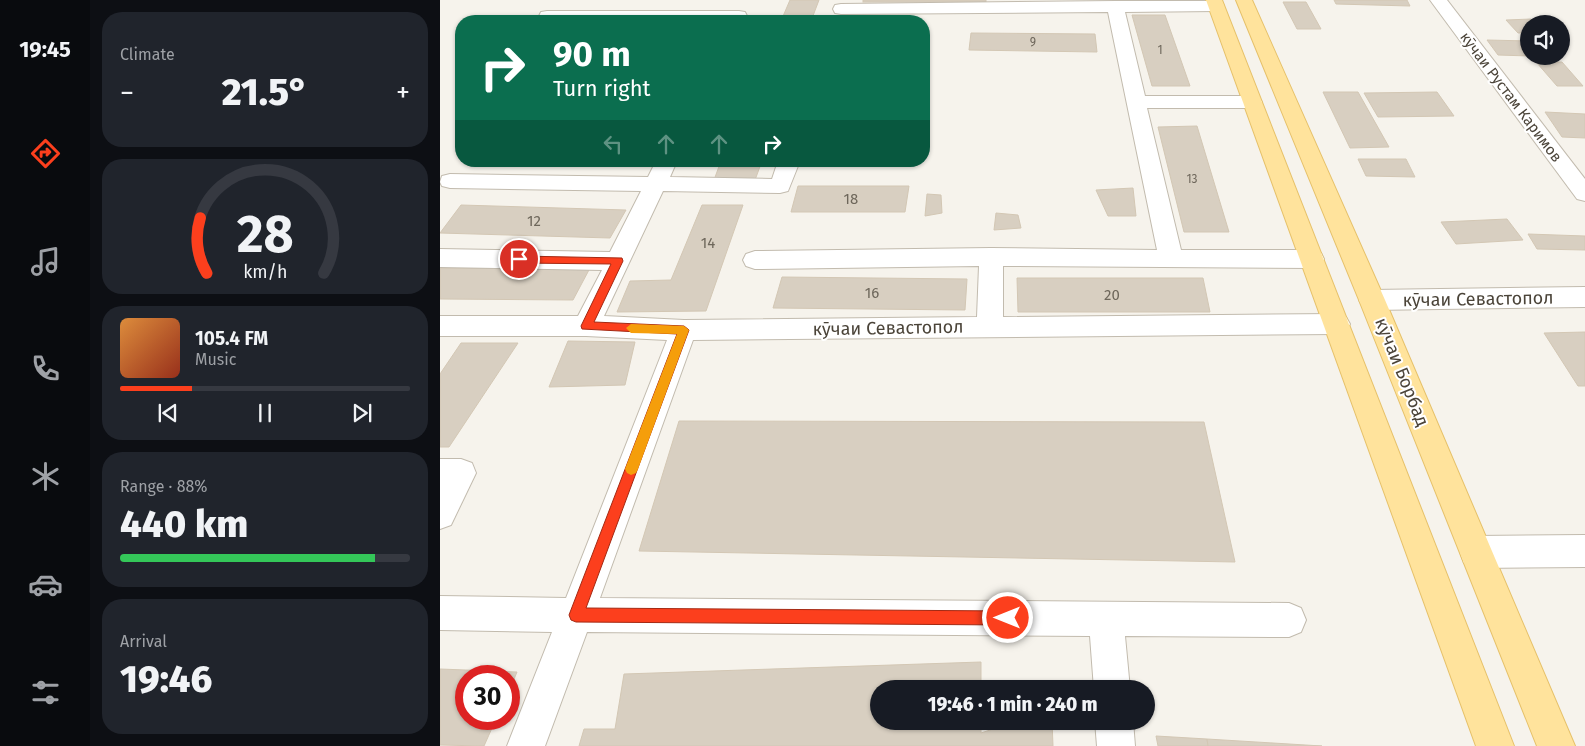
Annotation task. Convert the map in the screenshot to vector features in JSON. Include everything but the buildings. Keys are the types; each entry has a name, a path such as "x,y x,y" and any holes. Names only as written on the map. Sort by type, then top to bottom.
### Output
{"main road":[{"name":"кӯчаи Борбад","path":"1244,0 1372,300 1556,746"},
{"path":"1215,3 1495,746"}],"street":[{"path":"548,15 561,0"},
{"name":"кӯчаи Рустам Каримов","path":"1438,0 1585,194"},
{"path":"841,10 1215,3"},
{"path":"1116,6 1171,259"},
{"path":"1137,102 1252,102"},
{"path":"445,188 461,167"},
{"path":"586,326 664,167"},
{"path":"445,188 656,184 780,186 787,167"},
{"path":"755,260 991,257 1312,259"},
{"path":"990,326 991,257"},
{"path":"440,258 618,261"},
{"name":"кӯчаи Севастопол","path":"1372,300 1585,297"},
{"name":"кӯчаи Севастопол","path":"440,326 586,326 684,330 1337,324"},
{"path":"526,746 684,330"},
{"path":"440,473 461,473 440,514"},
{"path":"1476,552 1585,551"},
{"path":"440,613 1289,620"},
{"path":"1106,619 1111,680"},
{"path":"1115,730 1116,746"}],"slow traffic":[{"path":"631,328 684,330 631,469"}],"route":[{"path":"519,259 618,261 586,326 684,330 576,615 1008,618"}]}
